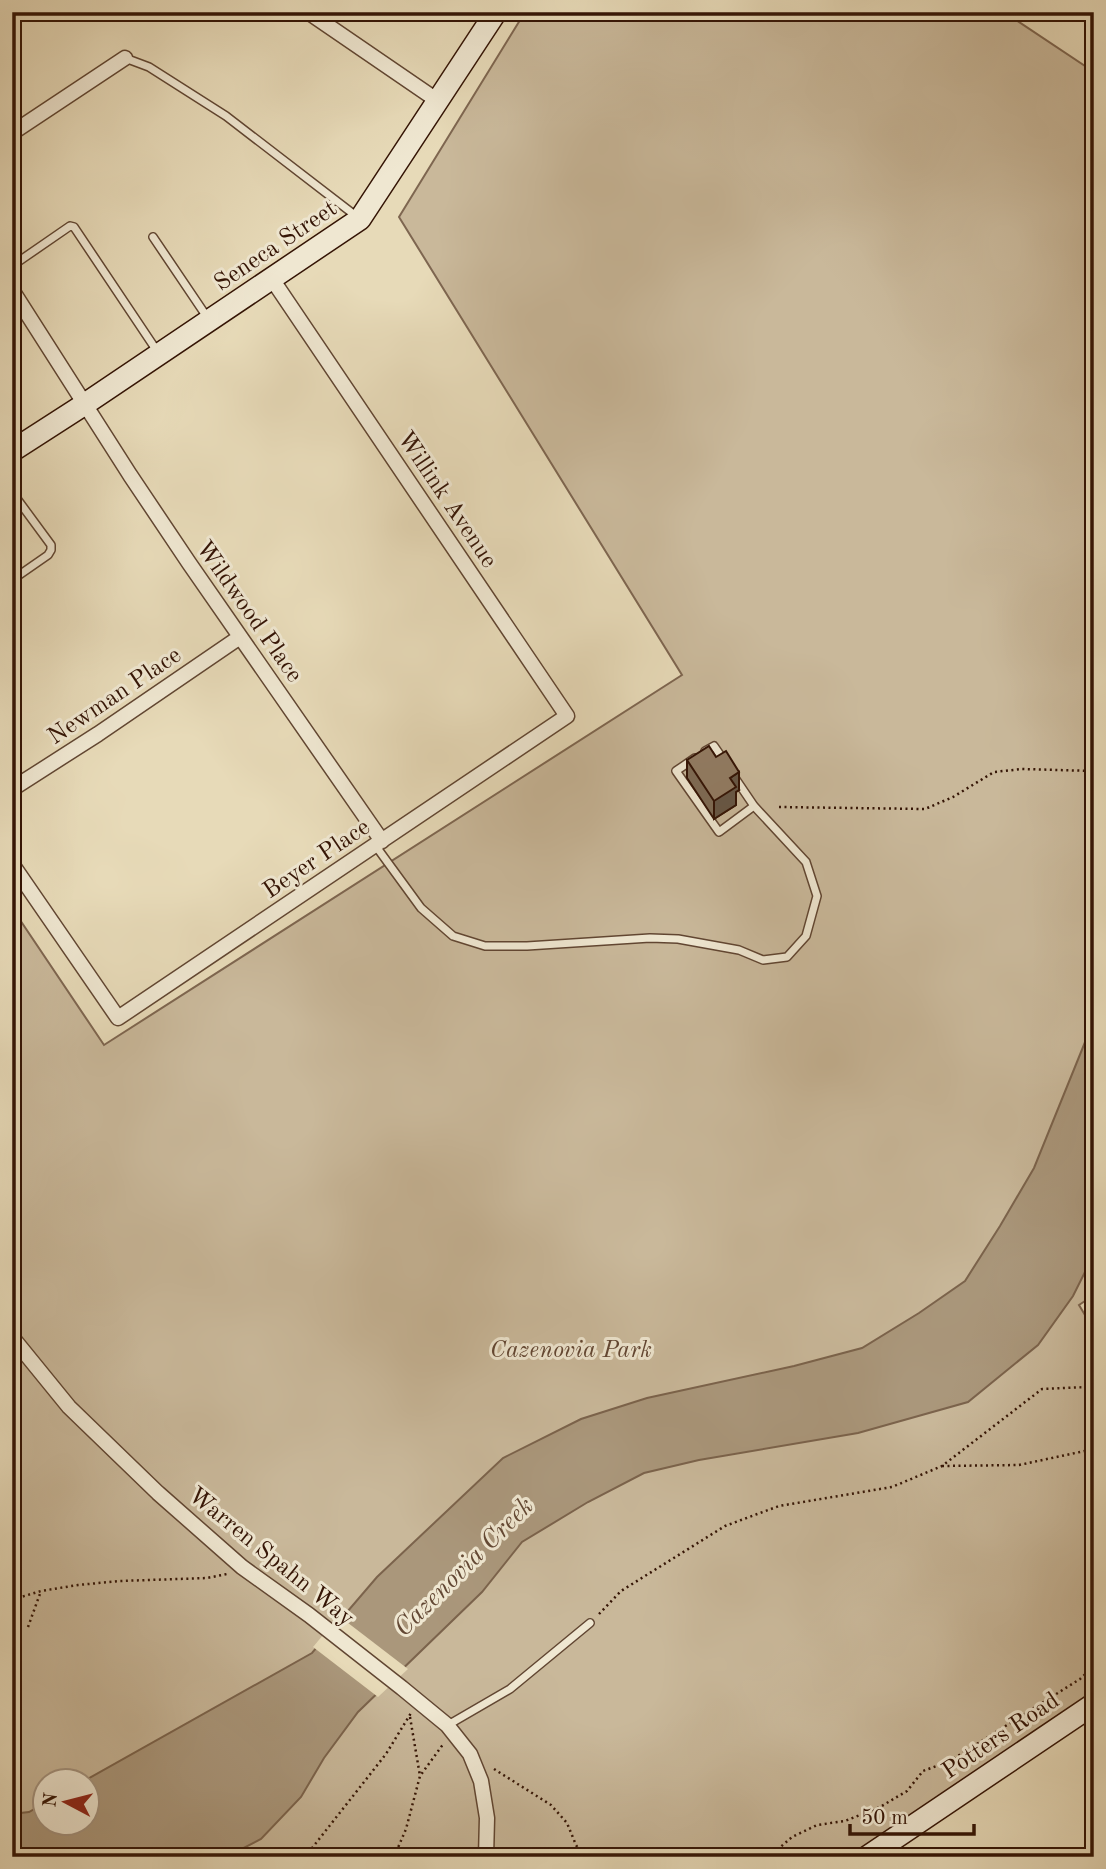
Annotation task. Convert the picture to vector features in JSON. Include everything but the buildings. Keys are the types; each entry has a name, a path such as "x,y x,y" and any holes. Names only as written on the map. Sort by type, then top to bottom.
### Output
{"main road":[{"name":"Seneca Street","path":"12,451 360,219 496,12"},
{"name":"Potters Road","path":"867,1857 1094,1704"}],"street":[{"path":"308,12 438,101"},
{"path":"12,133 125,58"},
{"name":"Willink Avenue","path":"272,279 567,716 539,735"},
{"name":"Wildwood Place","path":"12,289 130,475 378,843"},
{"name":"Newman Place","path":"12,789 240,637"},
{"name":"Beyer Place","path":"12,864 118,1018 539,735"},
{"name":"Warren Spahn Way","path":"12,1337 69,1406 121,1458 238,1563 309,1615 447,1725 470,1754 481,1781 487,1818 486,1857"}],"lane":[{"path":"125,58 149,67 226,116 360,219"},
{"path":"12,266 70,226 74,227 159,355"},
{"path":"153,237 209,321"},
{"path":"12,492 51,545 48,555 12,580"},
{"path":"714,746 754,806 719,832 676,771 714,746"},
{"name":"Wildwood Place","path":"378,843 421,908 453,936 485,946 678,939 739,950 763,960 787,957 807,936 817,896 806,862 754,806"},
{"path":"447,1725 510,1689 590,1623"}],"path":[{"path":"779,807 925,809 953,797 994,772 1022,769 1094,771"},
{"path":"590,1623 621,1591 725,1526 779,1506 892,1487 942,1466 1042,1389 1088,1387 1094,1390"},
{"path":"942,1466 1019,1465 1094,1449"},
{"path":"16,1544 21,1597"},
{"path":"12,1597 120,1581 207,1578 230,1573"},
{"path":"27,1627 41,1591"},
{"path":"769,1857 792,1837 817,1825 845,1821 889,1802 907,1791 923,1771 950,1761 1080,1679 1094,1666"},
{"path":"305,1857 386,1755 410,1714 420,1776"},
{"path":"394,1857 420,1776 438,1748"},
{"path":"487,1765 551,1805 567,1823 582,1857"}],"green space":[{"name":"Cazenovia Park","path":"525,12 1004,12 1094,72 1094,1295 1079,1305 1094,1330 1094,1694 848,1857 12,1857 12,908 104,1045 682,675 399,217"}],"water":[{"name":"Cazenovia Creek","path":"1094,1020 1094,1254 1073,1296 1038,1345 968,1402 858,1433 699,1460 644,1473 588,1502 522,1542 482,1592 358,1712 324,1758 301,1797 261,1839 226,1857 12,1857 12,1814 32,1810 32,1838 102,1838 102,1771 312,1653 377,1577 503,1458 581,1419 647,1398 794,1366 862,1348 965,1281 1034,1168"}],"pier":[{"path":"339,1616 408,1669 378,1697 313,1647"}]}
